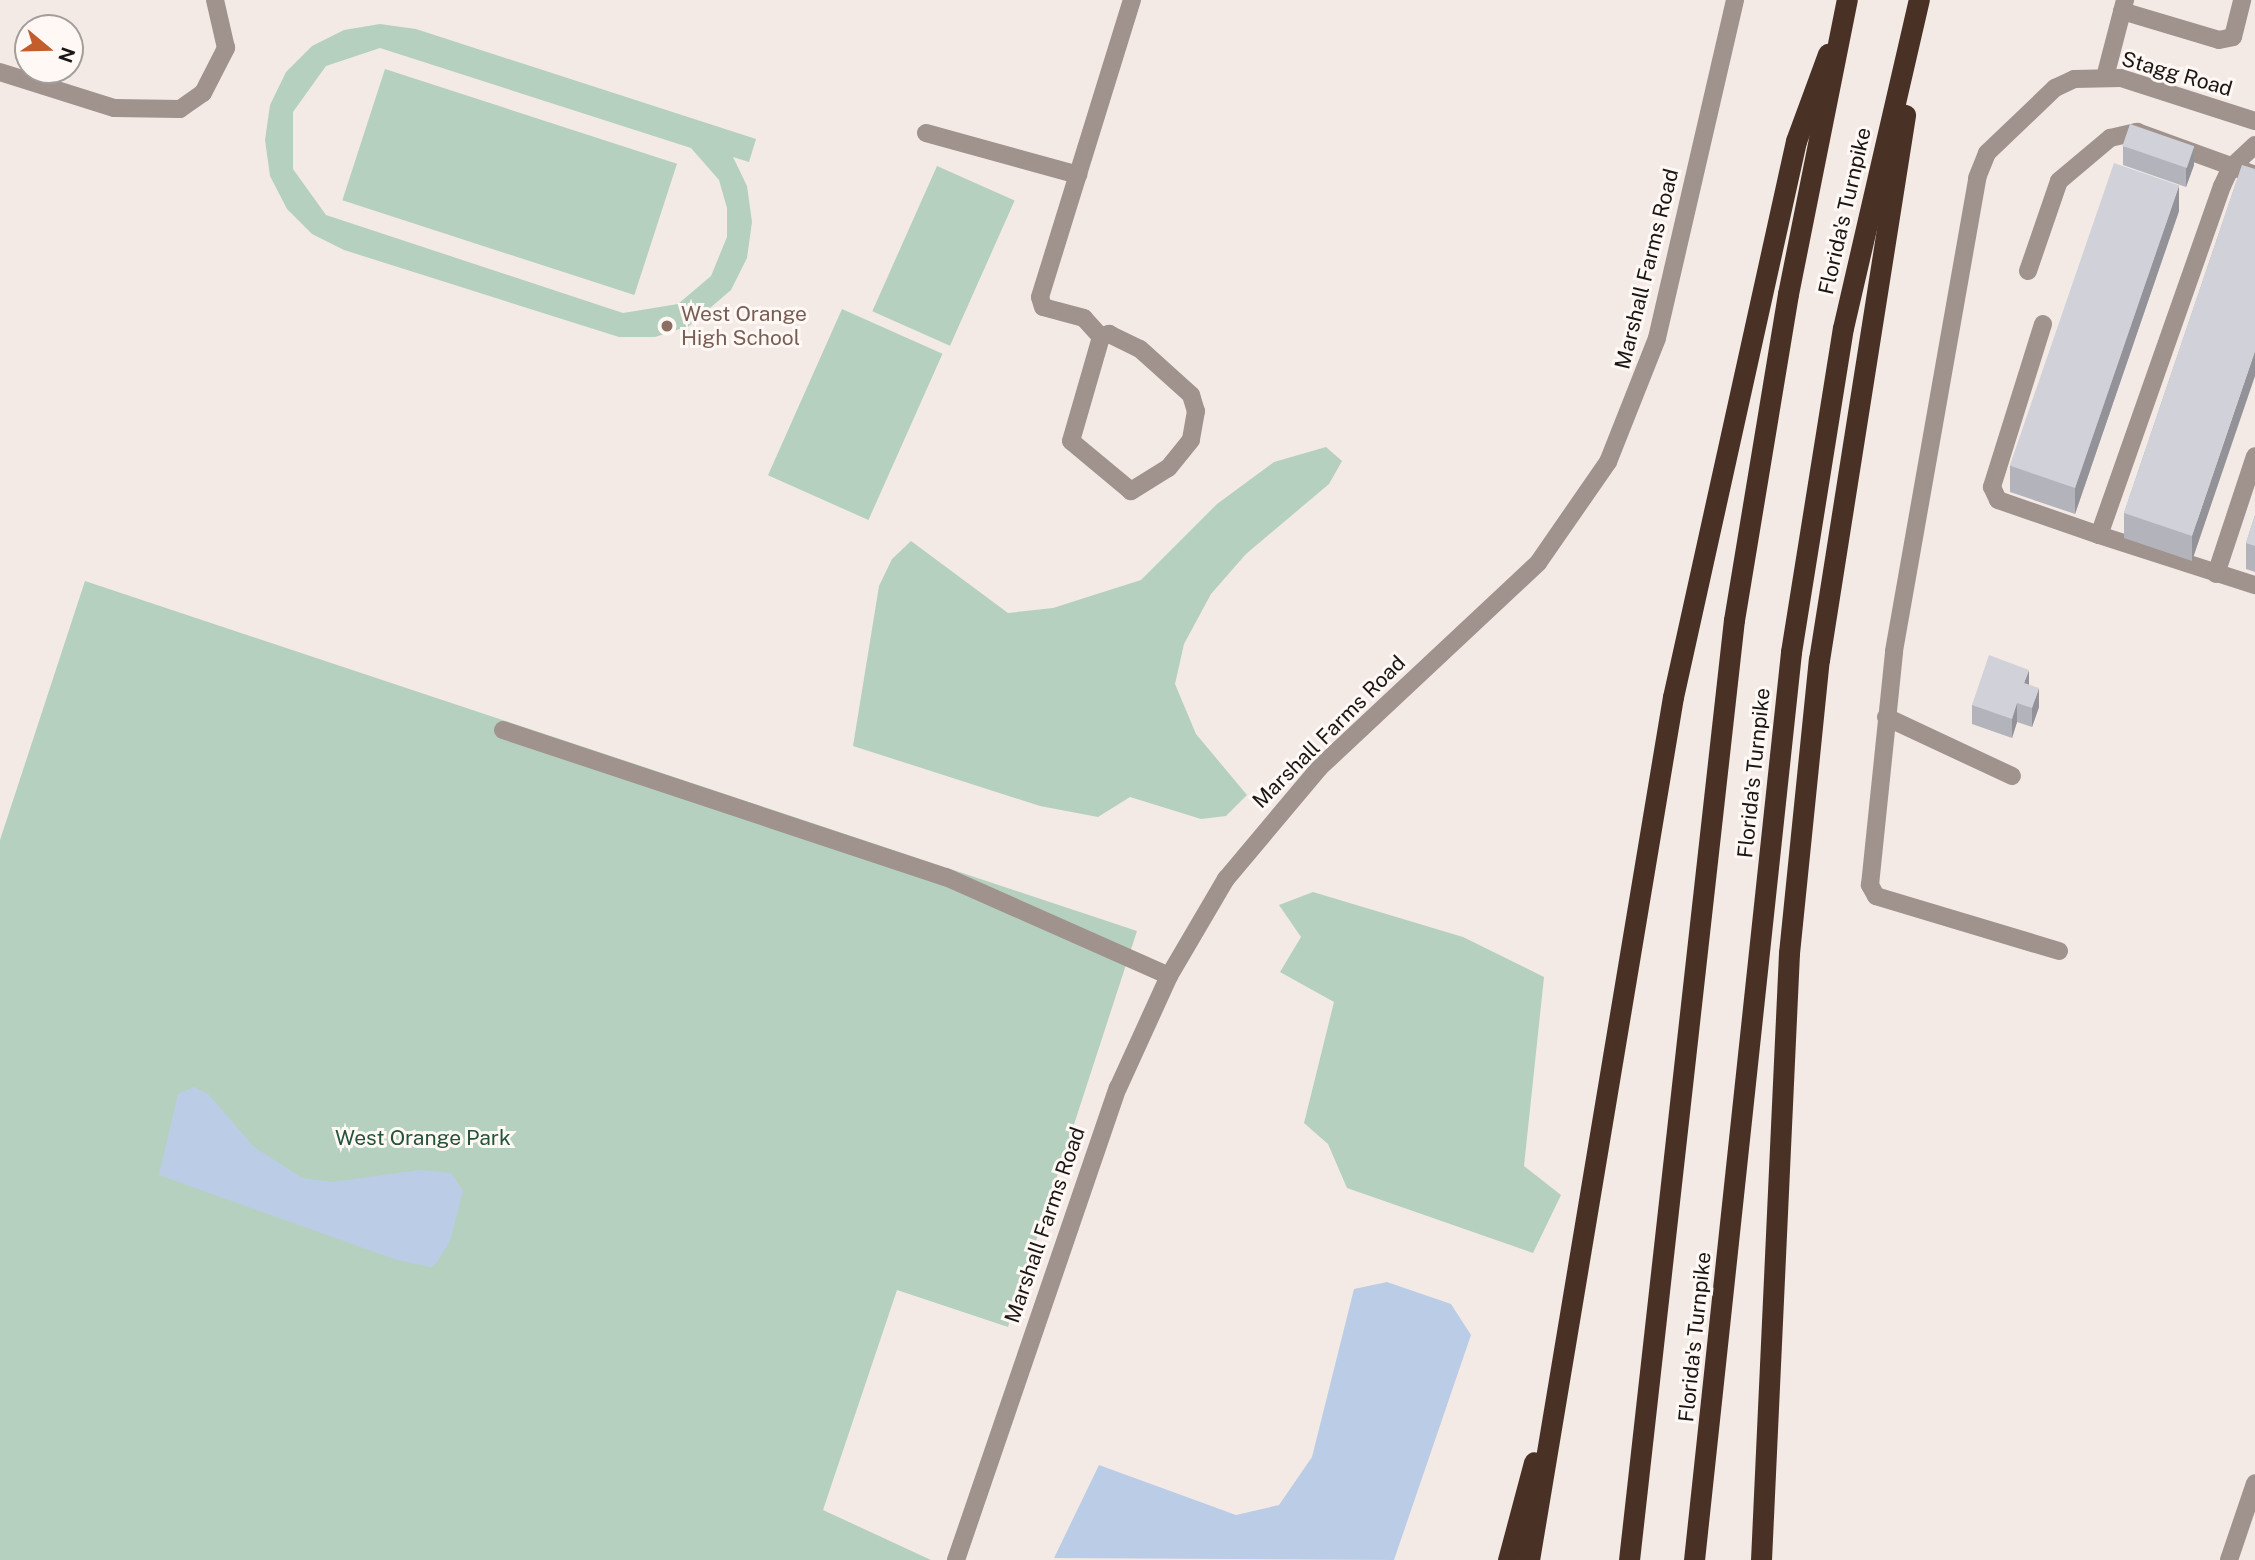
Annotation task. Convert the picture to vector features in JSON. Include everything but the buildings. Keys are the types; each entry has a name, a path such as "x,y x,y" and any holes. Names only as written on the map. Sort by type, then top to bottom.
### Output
{"highway":[{"name":"Florida's Turnpike","path":"1694,1560 1791,652 1843,327 1919,0"},
{"path":"1761,1560 1789,953 1817,673 1895,196 1919,0"},
{"name":"Florida's Turnpike","path":"1629,1560 1734,620 1844,10"},
{"path":"1529,1560 1586,1224 1625,959 1673,697 1796,141 1844,10"},
{"path":"1508,1560 1586,1224"}],"street":[{"path":"0,72 114,108 180,109 203,93 226,48 215,0"},
{"path":"1101,337 1084,318 1043,307 1040,297 1132,0"},
{"name":"Marshall Farms Road","path":"956,1560 1118,1088 1169,976 1264,829 1319,768 1538,563 1608,463 1657,338 1735,0"},
{"path":"2105,77 2124,6 2219,40 2233,37 2242,0"},
{"name":"Stagg Road","path":"1886,716 1930,433 1977,178 1987,153 2055,88 2105,77 2255,121"},
{"path":"2028,271 2059,181 2110,138 2137,132 2255,175"},
{"path":"926,133 1078,175"},
{"path":"2099,535 2231,167 2255,145"},
{"path":"2043,324 1992,487 1998,500 2255,586"},
{"path":"1109,334 1140,349 1191,395 1196,411 1191,440 1168,468 1131,491 1071,441 1101,337 1109,334"},
{"path":"2216,574 2255,456"},
{"path":"2012,776 1886,716 1871,852 1876,896 2059,951"},
{"path":"503,730 946,877 1169,976"},
{"path":"2229,1560 2255,1483"}],"green space":[{"path":"380,24 416,29 756,139 749,162 733,157 747,186 752,222 747,258 731,290 689,326 655,337 619,337 344,250 312,234 287,209 270,176 265,140 270,105 286,72 312,46 344,30","holes":["380,48 691,148 719,180 727,208 727,237 711,276 678,304 623,313 326,215 293,169 293,112 326,66"]},
{"path":"385,69 677,164 634,295 342,200"},
{"path":"937,166 1015,201 950,346 872,311"},
{"path":"842,309 942,354 868,520 768,475"},
{"path":"1326,447 1342,461 1329,484 1246,554 1211,594 1184,644 1175,684 1196,734 1247,795 1226,816 1201,819 1130,797 1098,817 1040,806 853,746 879,586 892,559 911,541 1008,613 1053,608 1141,580 1217,504 1274,462"},
{"name":"West Orange Park","path":"85,581 1137,931 1008,1327 897,1290 823,1510 931,1560 0,1560 0,840"},
{"path":"1313,892 1463,937 1544,977 1524,1166 1561,1195 1533,1253 1347,1188 1328,1144 1304,1123 1334,1002 1280,972 1301,937 1279,905"}],"water":[{"path":"194,1087 209,1095 254,1147 302,1178 332,1182 419,1170 451,1173 463,1191 450,1241 437,1262 431,1267 397,1260 159,1175 178,1094"},
{"path":"1387,1282 1451,1304 1471,1335 1394,1560 1054,1558 1099,1465 1236,1515 1279,1505 1312,1457 1354,1289"}],"place":[{"name":"West Orange High School","path":"667,326"}]}
